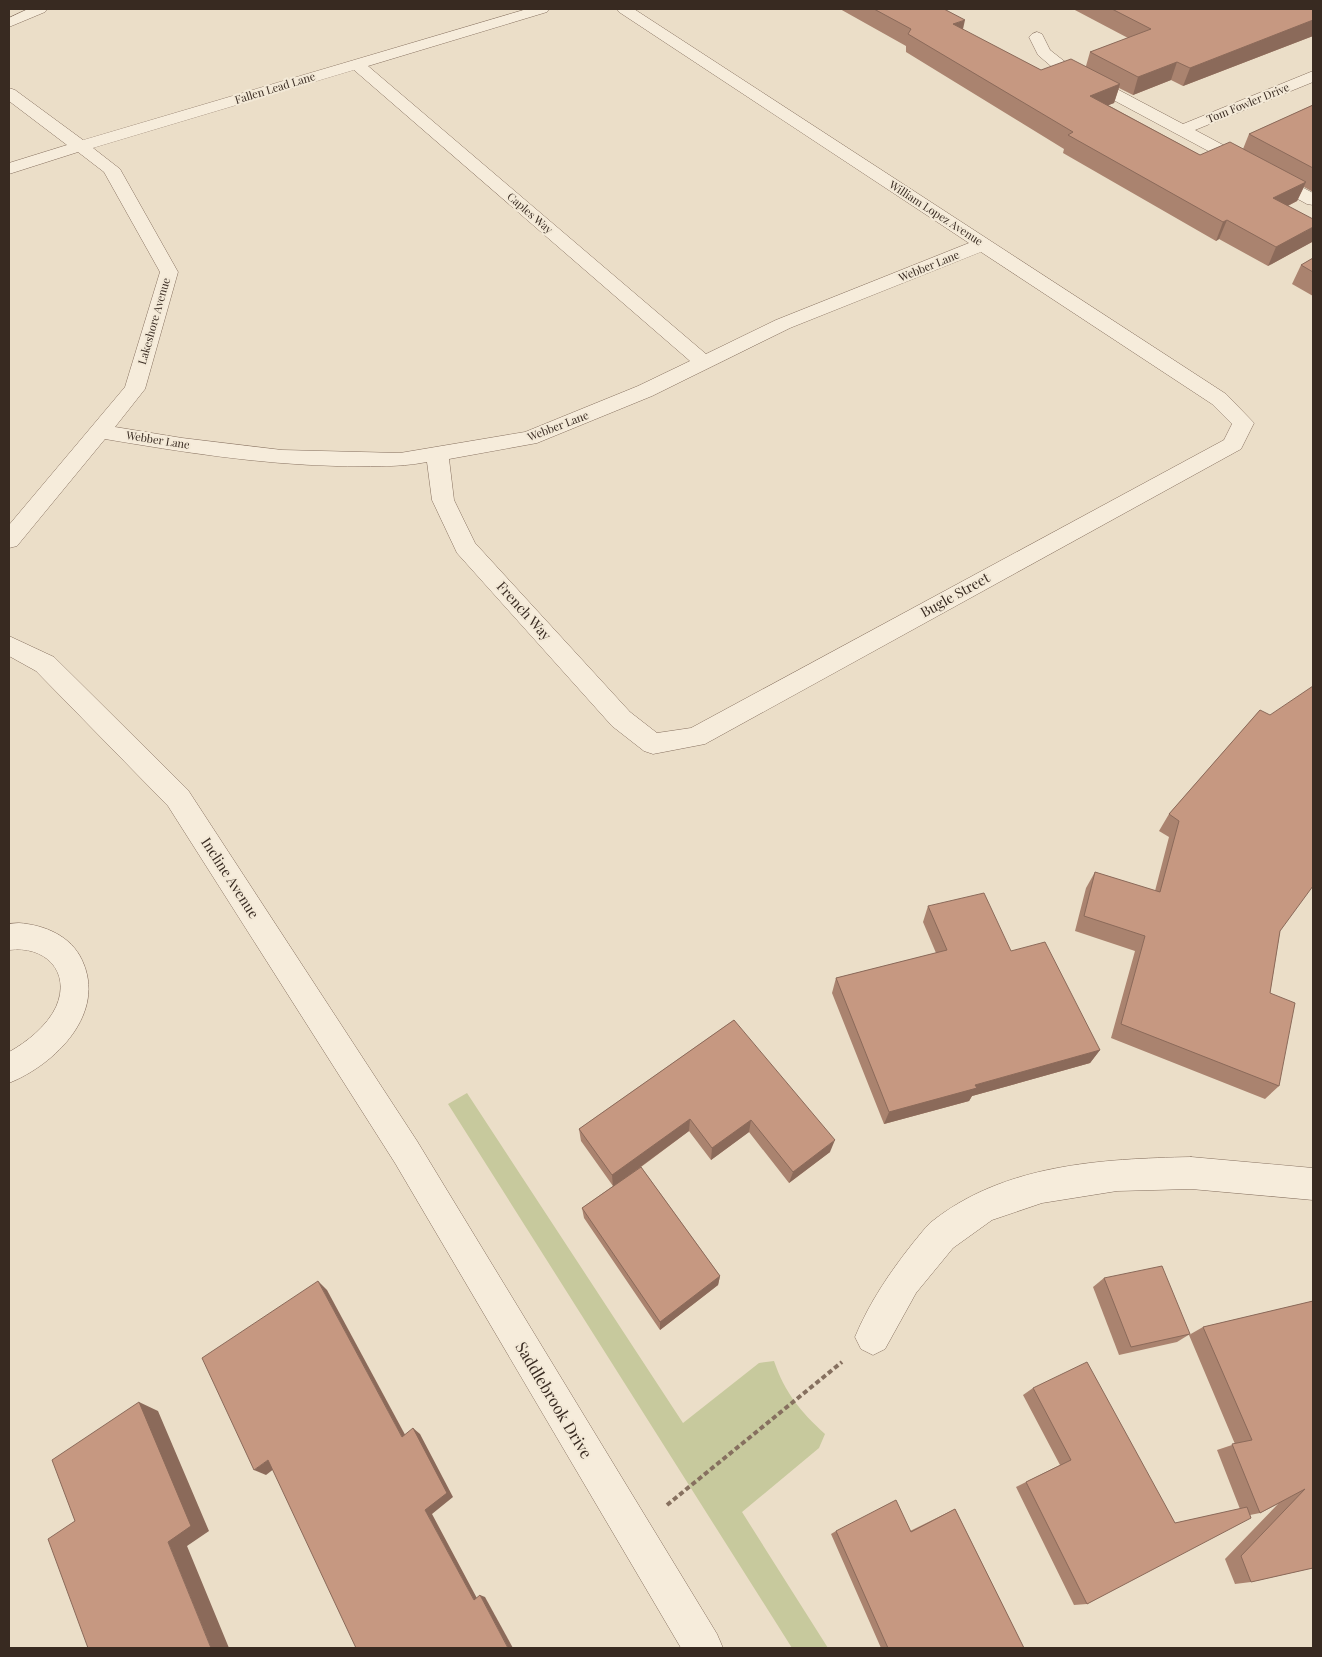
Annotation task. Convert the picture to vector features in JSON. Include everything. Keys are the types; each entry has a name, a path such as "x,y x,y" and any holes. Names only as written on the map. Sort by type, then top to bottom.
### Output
{"street":[{"path":"9,23 40,9"},
{"name":"Fallen Lead Lane","path":"9,169 80,146 542,9"},
{"name":"William Lopez Avenue","path":"624,9 1219,399 1243,423"},
{"path":"1037,37 1043,52 1058,64 1313,200"},
{"name":"Caples Way","path":"357,64 704,362"},
{"name":"Tom Fowler Drive","path":"1182,130 1313,76"},
{"name":"Lakeshore Avenue","path":"9,93 111,169 168,272 135,389 9,540"},
{"name":"Webber Lane","path":"100,430 182,445 282,456 400,460 529,438 645,391 783,324 984,244"},
{"name":"Bugle Street","path":"653,744 696,737 1234,444 1243,423"},
{"name":"French Way","path":"437,454 442,500 465,546 621,719 653,744"},
{"name":"Incline Avenue","path":"9,645 45,664 178,798 406,1152"},
{"path":"9,937 37,938 57,947 70,963 76,984 71,1008 57,1032 37,1052 9,1068"},
{"name":"Saddlebrook Drive","path":"406,1152 703,1648"},
{"path":"873,1337 904,1281 941,1236 983,1206 1042,1187 1117,1175 1191,1172 1313,1184"}],"path":[{"path":"634,1533 873,1337"}],"green space":[{"path":"467,1093 683,1423 759,1363 774,1361 783,1383 794,1401 825,1434 819,1448 742,1512 828,1648 792,1648 448,1104"}],"building":[{"path":"874,9 944,9 965,20 953,24 1041,70 1071,59 1120,84 1090,96 1200,155 1230,142 1306,182 1273,198 1313,219 1313,227 1276,247 1227,220 1223,222 1068,135 1073,132 908,34 911,29"},
{"path":"1112,9 1313,9 1313,20 1190,68 1177,62 1138,77 1090,52 1151,29"},
{"path":"1313,105 1313,168 1249,134"},
{"path":"1313,258 1313,272 1301,265"},
{"path":"1313,686 1313,886 1280,931 1270,993 1295,1003 1279,1086 1121,1024 1145,936 1084,916 1095,872 1160,892 1179,821 1169,814 1260,710 1270,715"},
{"path":"984,893 1011,951 1045,942 1100,1050 975,1085 977,1088 889,1112 836,978 947,950 928,906"},
{"path":"734,1020 835,1140 793,1172 751,1120 712,1148 690,1119 612,1175 579,1129"},
{"path":"641,1167 720,1276 660,1322 582,1208"},
{"path":"1162,1266 1190,1334 1131,1347 1104,1278"},
{"path":"318,1281 402,1437 413,1428 447,1493 425,1510 474,1600 480,1595 508,1648 356,1648 268,1460 254,1470 202,1358"},
{"path":"1313,1301 1313,1568 1251,1582 1241,1556 1305,1489 1260,1513 1232,1444 1252,1440 1203,1327"},
{"path":"1087,1362 1175,1523 1247,1507 1251,1518 1087,1604 1026,1482 1071,1460 1033,1388"},
{"path":"139,1402 191,1526 168,1542 211,1648 88,1648 48,1539 75,1521 52,1460"},
{"path":"896,1500 911,1532 955,1509 1024,1648 888,1648 836,1531"}]}
